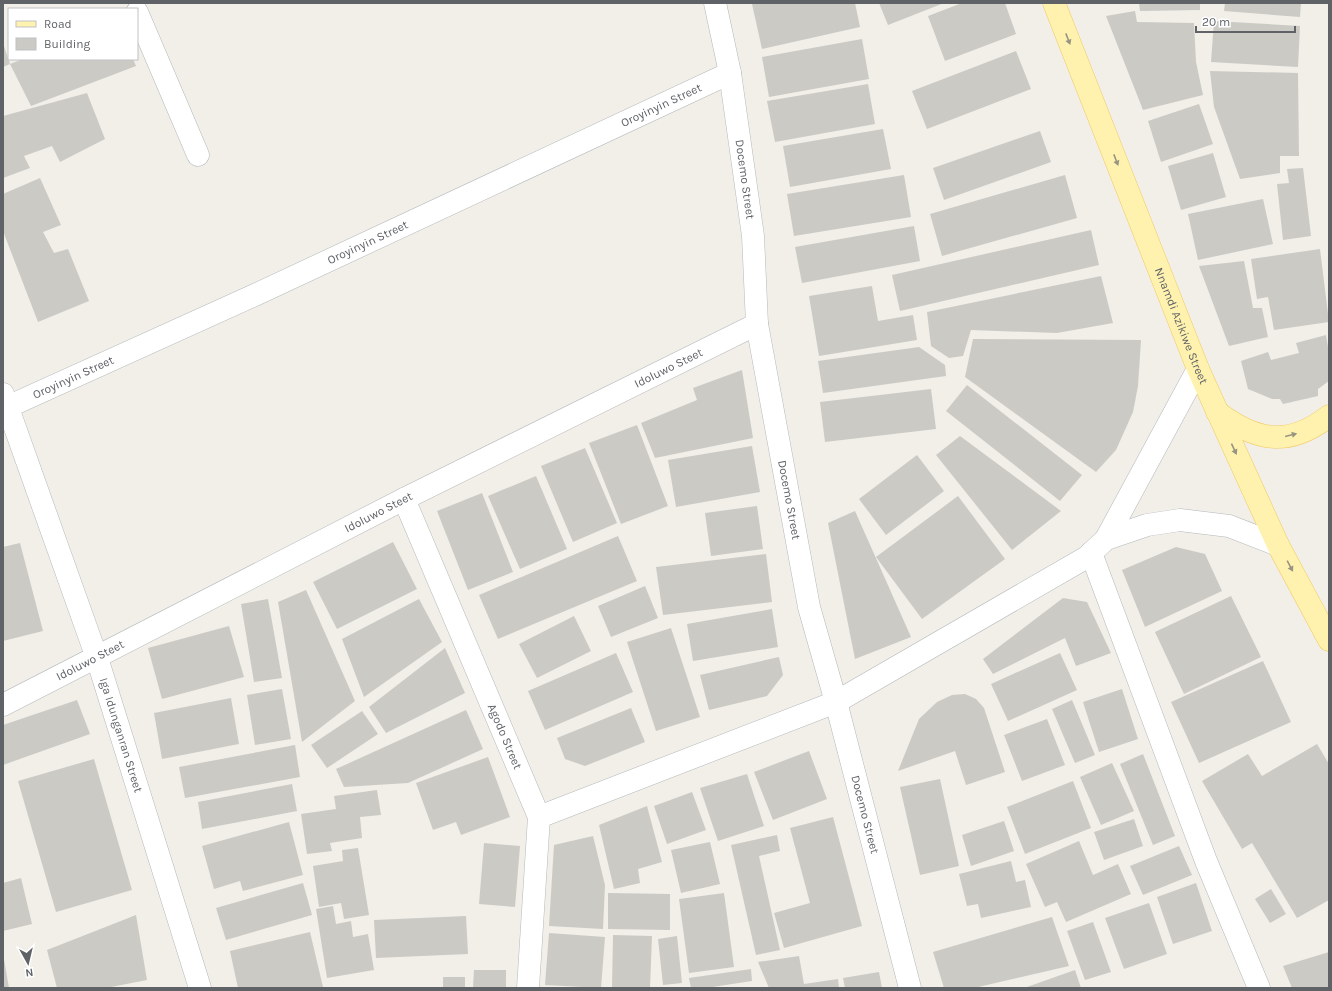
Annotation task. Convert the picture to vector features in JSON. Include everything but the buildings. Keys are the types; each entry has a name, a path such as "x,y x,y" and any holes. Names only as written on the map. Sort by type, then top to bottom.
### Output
{"main road":[{"name":"Nnamdi Azikiwe Street","path":"1054,3 1198,369 1278,545 1329,640"},
{"path":"1217,412 1245,430 1267,437 1285,436 1300,432 1320,423 1329,416"}],"street":[{"name":"Docemo Street","path":"715,3 730,73 752,236 757,324 809,607 836,702 910,988"},
{"path":"138,14 198,155"},
{"name":"Oroyinyin Street","path":"5,403 257,294 730,73"},
{"name":"Idoluwo Steet","path":"3,705 404,499 757,324"},
{"path":"1198,369 1099,546 1206,860 1259,988"},
{"name":"Iga Idunganran Street","path":"5,403 97,658 200,988"},
{"name":"Agodo Street","path":"404,499 539,817 528,988"},
{"path":"539,817 836,702 1099,546 1147,525 1180,520 1229,526 1278,545"}]}
